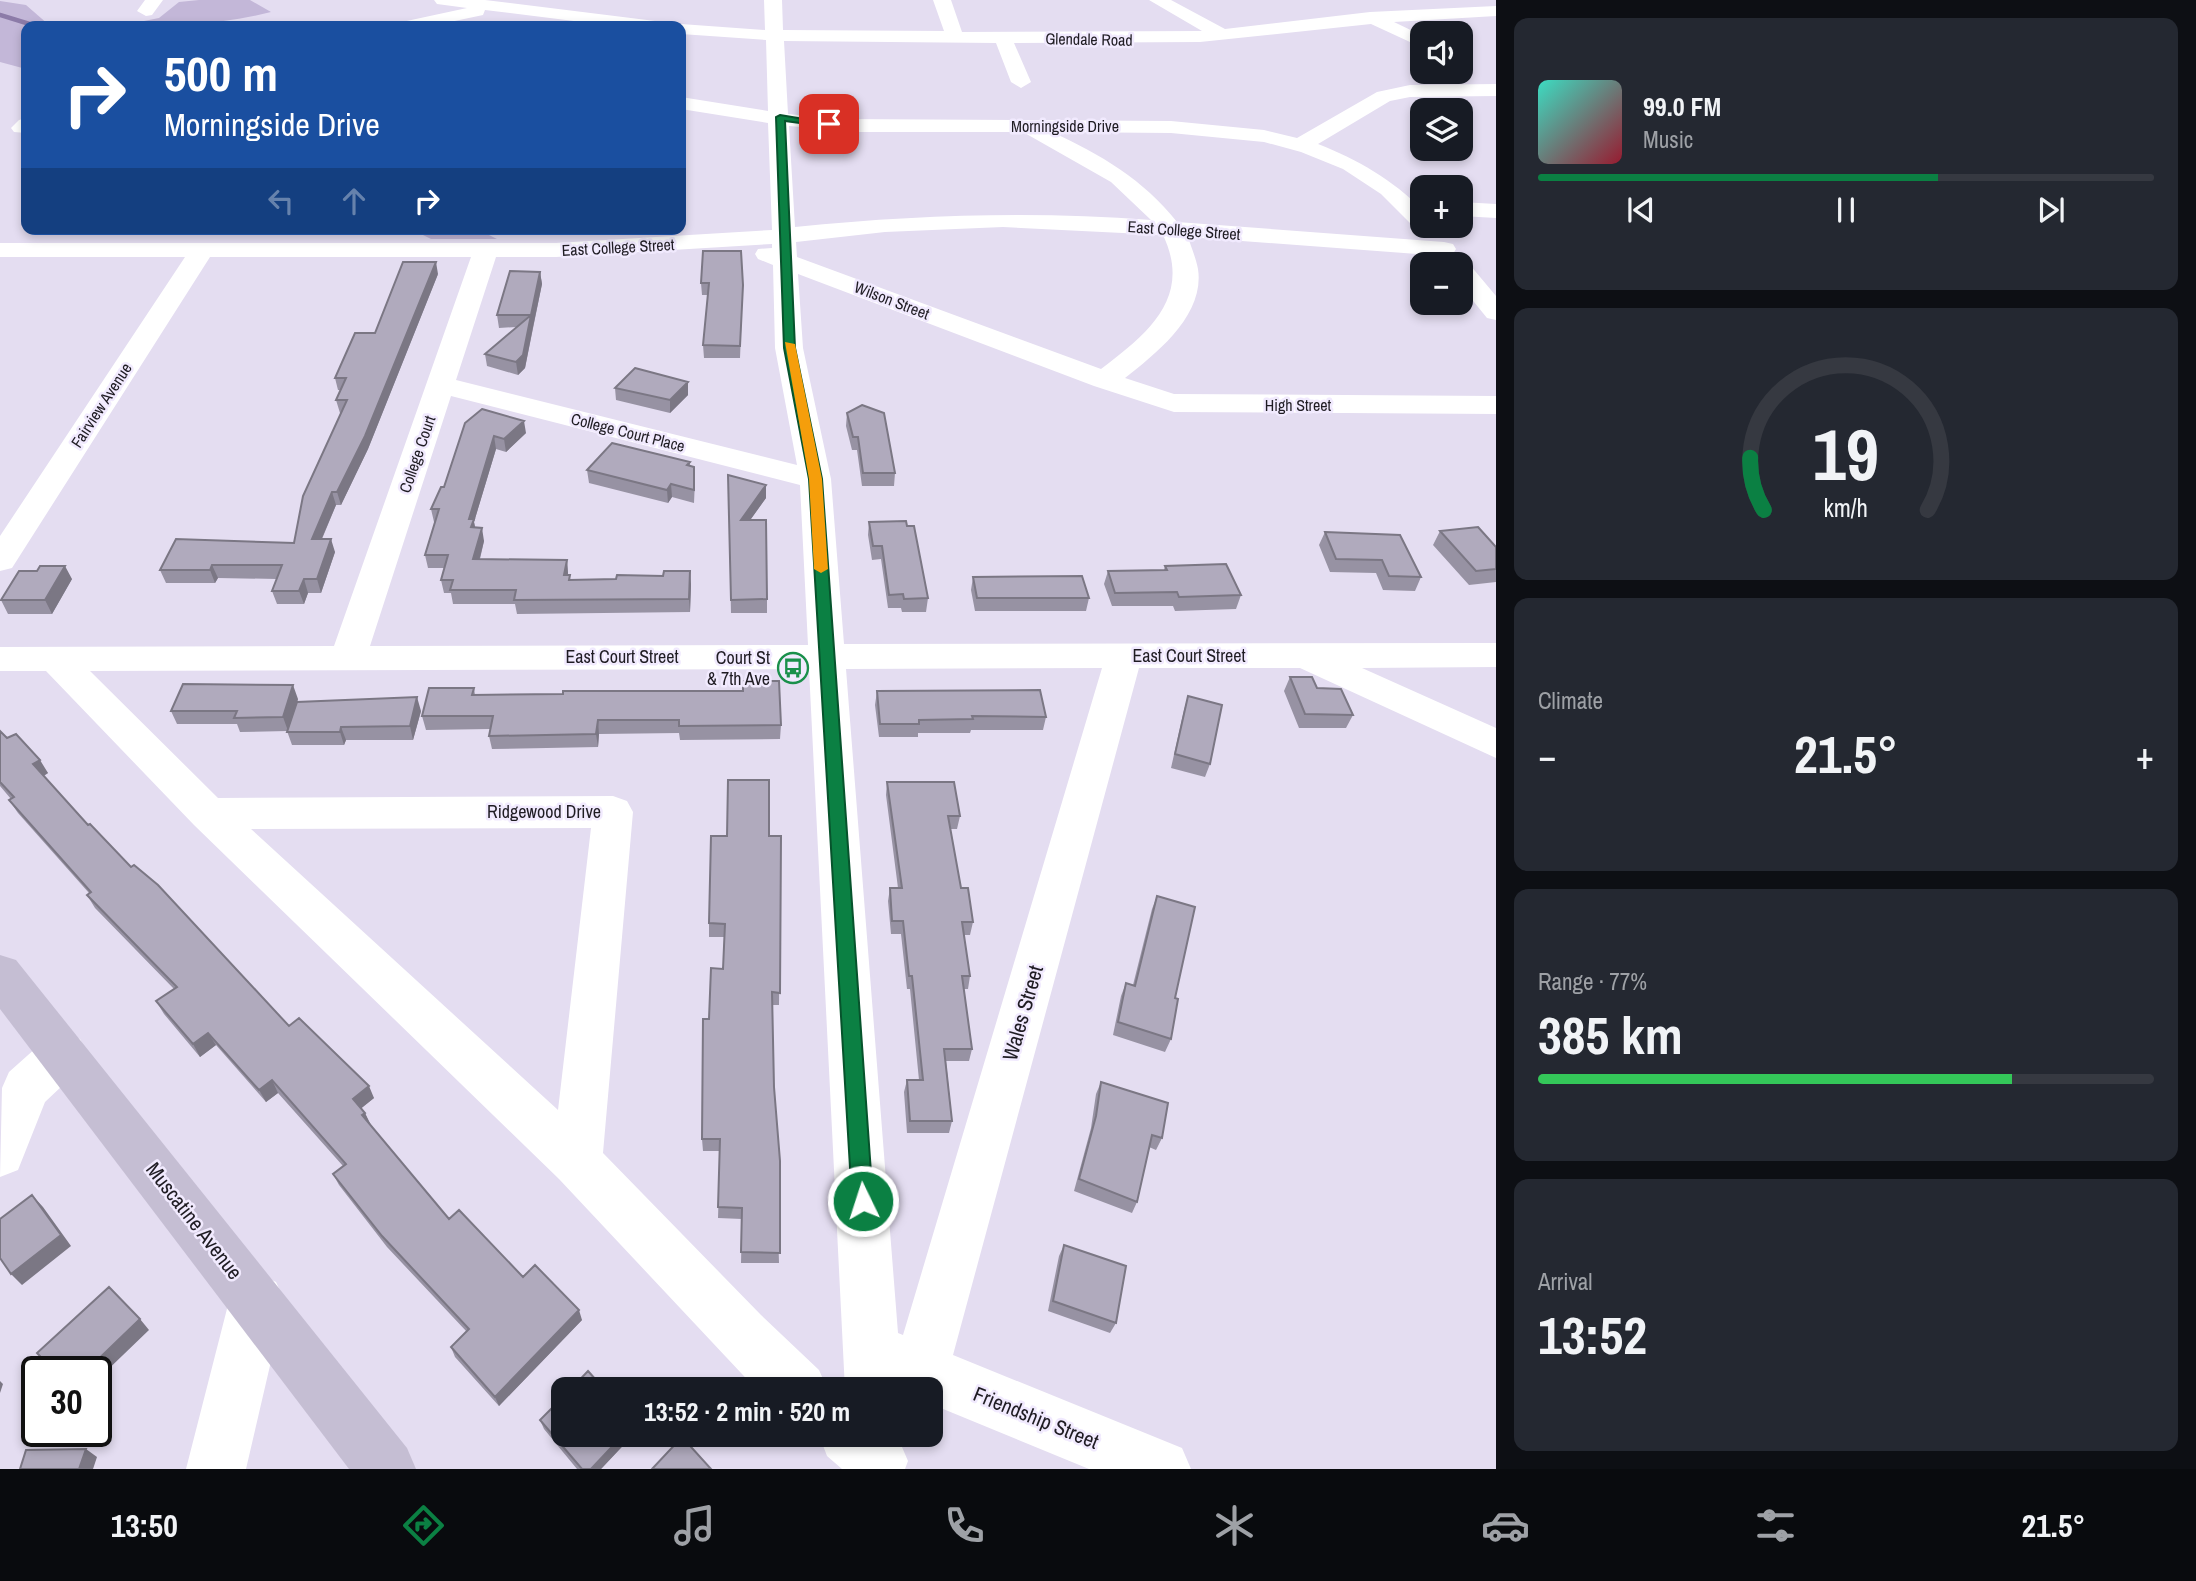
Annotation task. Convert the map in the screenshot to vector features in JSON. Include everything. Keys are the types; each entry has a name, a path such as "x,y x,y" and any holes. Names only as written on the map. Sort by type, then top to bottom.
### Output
{"main road":[{"name":"Muscatine Avenue","path":"0,974 386,1469"}],"street":[{"path":"443,0 496,6 588,9 635,21"},
{"path":"774,0 789,348 816,479 827,656 889,1370"},
{"path":"942,0 955,37"},
{"path":"1158,0 1222,35"},
{"path":"1347,2 1410,37"},
{"path":"430,21 496,6"},
{"name":"Glendale Road","path":"686,29 775,35 1157,39 1222,35 1370,17 1496,11"},
{"path":"1003,38 1021,82"},
{"path":"1299,146 1384,96 1410,91 1496,89"},
{"name":"Morningside Drive","path":"686,104 859,126 1187,126 1235,131 1299,146 1364,172 1396,193 1410,207"},
{"path":"1020,126 1111,170 1153,204 1174,229 1185,257 1186,276 1175,314 1145,351 1104,380"},
{"path":"1473,210 1496,211"},
{"name":"Wilson Street","path":"686,221 733,241 786,248 1104,380"},
{"name":"East College Street","path":"786,248 943,221 1055,221 1174,229 1410,256"},
{"name":"Morningside Drive","path":"1436,238 1447,252"},
{"name":"East College Street","path":"0,250 570,250 733,241"},
{"name":"Fairview Avenue","path":"0,561 202,250"},
{"name":"College Court","path":"348,658 486,250"},
{"name":"East College Street","path":"1473,265 1494,270"},
{"name":"Morningside Drive","path":"1473,284 1496,312"},
{"name":"High Street","path":"1104,380 1151,397 1199,405 1496,405"},
{"name":"College Court Place","path":"440,385 816,479"},
{"name":"East Court Street","path":"0,659 1496,654"},
{"path":"1301,655 1496,744"},
{"name":"Wales Street","path":"889,1370 1124,656"},
{"path":"56,659 208,814 577,1162 741,1335 785,1377"},
{"name":"Ridgewood Drive","path":"208,814 613,812 577,1162"},
{"path":"0,1153 26,1088 63,1054"},
{"path":"216,1469 257,1301"},
{"name":"Friendship Street","path":"889,1370 1161,1469"}],"shaded area":[{"path":"250,0 271,12 220,21 144,21 159,18 179,2"},
{"path":"0,1 26,5 44,21 21,21 21,68 0,62"},
{"path":"423,235 489,235 497,239 431,239"}],"building":[{"path":"703,251 741,251 743,285 740,346 703,345 709,283 701,283"},
{"path":"403,262 436,262 365,436 337,492 332,492 312,539 331,539 317,579 304,579 299,591 272,591 282,565 212,565 210,570 160,570 176,539 294,543 303,496 347,400 336,400 346,378 335,378 355,333 375,333"},
{"path":"510,271 540,272 531,315 497,315"},
{"path":"531,315 523,355 516,362 485,354"},
{"path":"635,368 688,382 670,400 615,388"},
{"path":"862,405 884,413 895,473 863,473 858,437 853,437 847,413"},
{"path":"482,409 524,421 504,439 494,436 469,519 474,519 471,527 482,528 473,559 567,560 564,575 570,575 569,580 616,579 617,575 663,576 664,571 690,571 689,599 514,600 516,590 450,590 453,580 441,580 448,555 425,555 439,509 431,509 441,487 444,487 465,423"},
{"path":"612,443 690,462 687,465 694,467 694,490 671,484 667,490 587,470"},
{"path":"728,475 766,485 741,520 766,520 767,599 731,600"},
{"path":"906,521 907,526 914,526 928,598 904,599 903,594 889,595 882,546 873,546 869,522"},
{"path":"1478,527 1496,547 1496,569 1476,571 1440,531"},
{"path":"1325,532 1400,535 1421,577 1389,576 1382,560 1336,559"},
{"path":"1226,564 1241,595 1179,597 1177,592 1115,593 1108,571 1167,570 1165,566"},
{"path":"40,566 65,566 45,600 1,600 19,571 37,571"},
{"path":"1082,576 1089,598 977,598 973,577"},
{"path":"1290,677 1312,677 1317,688 1341,689 1353,715 1305,714"},
{"path":"743,681 779,681 781,725 679,726 679,720 598,720 596,734 489,736 493,716 422,716 429,688 474,688 472,695 563,694 563,691 743,691"},
{"path":"183,684 293,685 283,717 234,718 237,711 171,711"},
{"path":"1040,690 1046,717 972,716 973,719 919,720 919,724 880,724 877,691"},
{"path":"1188,696 1222,705 1210,764 1175,754"},
{"path":"417,697 410,726 341,727 340,732 287,732 297,702"},
{"path":"0,731 7,738 16,734 40,760 33,764 88,825 90,824 131,867 134,865 158,885 289,1026 299,1018 369,1086 353,1099 365,1113 362,1115 449,1219 459,1210 523,1277 535,1265 579,1310 495,1397 451,1347 469,1329 382,1236 333,1174 346,1164 272,1080 259,1090 208,1033 193,1044 156,1001 177,987 87,895 91,892 9,800 14,797 0,782"},
{"path":"728,780 769,780 769,836 781,836 780,993 772,992 774,1087 780,1161 780,1253 741,1252 742,1208 718,1207 720,1139 702,1139 703,1019 709,1019 711,968 723,969 725,924 709,923 711,836 727,836"},
{"path":"887,782 954,782 960,816 948,816 961,888 968,888 973,922 962,922 970,976 962,976 972,1049 944,1049 952,1121 910,1121 907,1080 923,1080 903,921 892,921 890,888 902,888"},
{"path":"1157,896 1195,907 1175,998 1178,999 1171,1039 1118,1022 1126,983 1135,986"},
{"path":"1101,1082 1168,1103 1162,1138 1152,1135 1137,1202 1079,1179 1096,1116"},
{"path":"32,1195 61,1235 11,1274 0,1258 0,1219"},
{"path":"1064,1245 1126,1266 1116,1323 1053,1301"},
{"path":"109,1287 140,1319 102,1356 40,1356 37,1353"},
{"path":"588,1371 593,1377 582,1377"},
{"path":"551,1409 551,1433 540,1420"},
{"path":"563,1447 612,1447 591,1469 582,1469"},
{"path":"673,1447 691,1447 711,1469 652,1469"},
{"path":"86,1449 79,1469 20,1469 26,1450"}],"waterway":[{"path":"0,15 21,21"}],"slow traffic":[{"path":"789,344 816,479 821,569"}],"place":[{"name":"Court St & 7th Ave","path":"793,668"}],"route":[{"path":"829,124 780,117 789,348 816,479 863,1201"}]}
